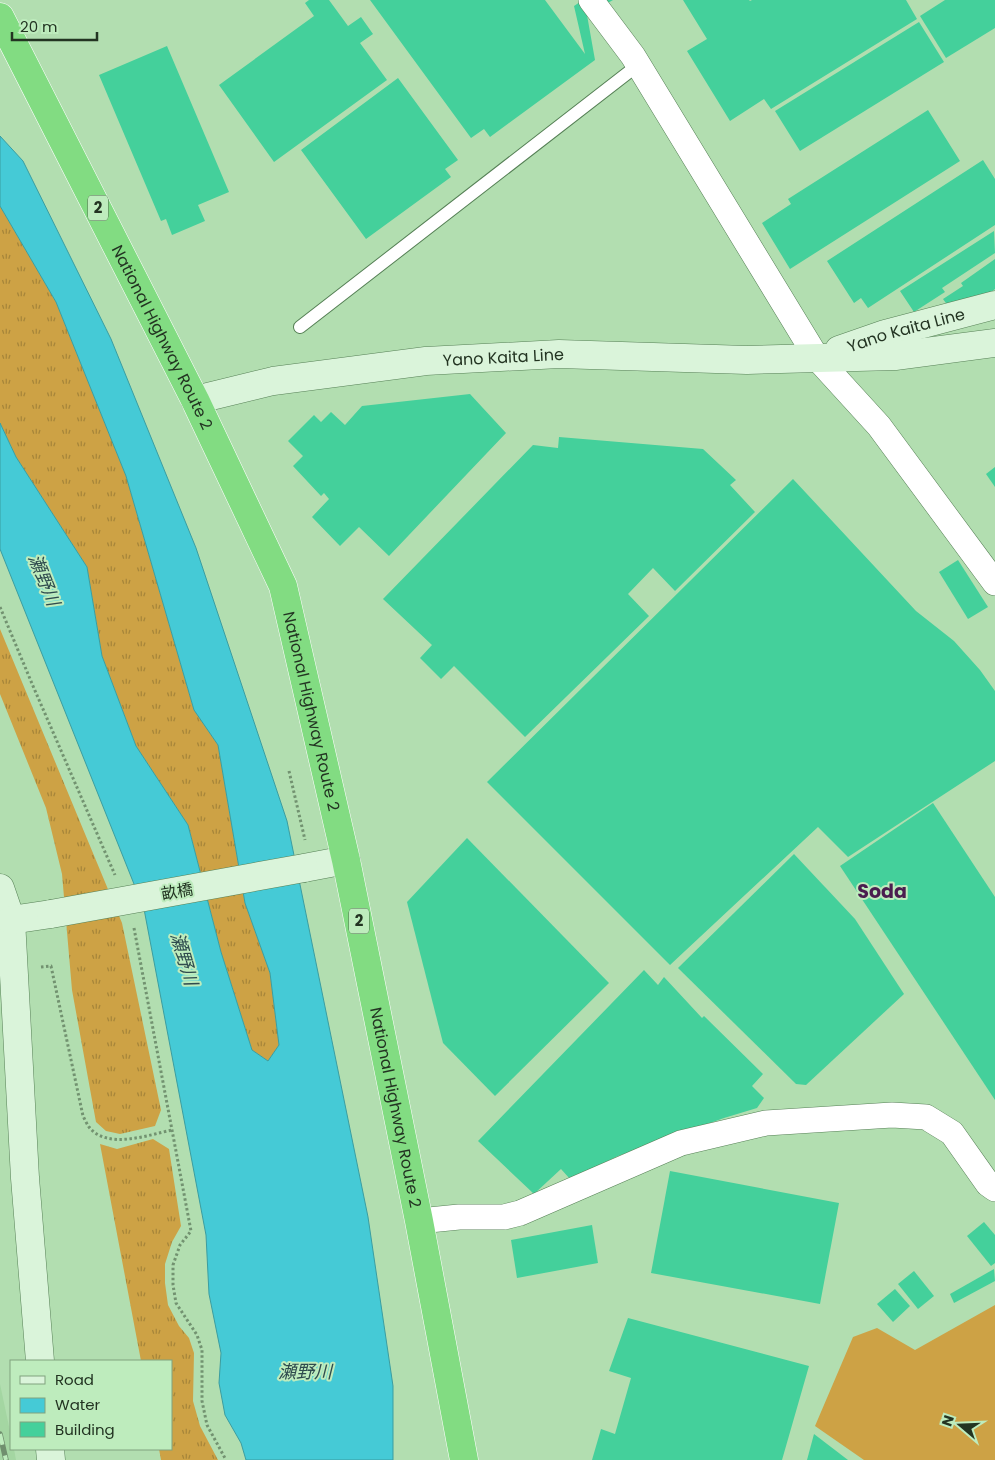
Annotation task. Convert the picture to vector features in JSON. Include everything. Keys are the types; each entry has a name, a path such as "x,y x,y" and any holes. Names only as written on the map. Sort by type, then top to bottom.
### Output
{"highway":[{"name":"National Highway Route 2","path":"0,17 195,400 283,586 346,860 419,1221 464,1460"}],"main road":[{"name":"Yano Kaita Line","path":"817,358 885,334 995,305"},
{"name":"Yano Kaita Line","path":"195,400 273,381 426,361 559,354 747,360 895,356 995,343"},
{"name":"畝橋","path":"6,921 52,914 305,856 346,860"},
{"path":"0,888 6,921 40,1360"}],"street":[{"path":"591,0 638,65 817,358 879,426 995,583"},
{"path":"419,1221 458,1217 504,1217 520,1213 681,1143 766,1123 882,1116 926,1117 952,1133 988,1184 995,1189"}],"lane":[{"path":"300,327 638,65"}],"path":[{"path":"0,607 117,882"},
{"path":"289,771 305,856"},
{"path":"133,922 191,1231 180,1245 173,1264 173,1285 176,1303 197,1335 202,1350 202,1401 207,1425 226,1460"},
{"path":"36,968 51,966 83,1116 90,1128 103,1137 119,1140 172,1130"}],"shaded area":[{"path":"0,1384 10,1431 10,1450 14,1450 16,1460 0,1460"}],"green space":[{"path":"0,206 56,302 126,476 194,710 218,745 245,903 270,973 279,1045 268,1061 252,1050 221,952 188,825 136,746 102,656 87,567 16,457 0,423"},
{"path":"0,629 122,923 161,1110 155,1126 120,1134 106,1131 96,1122 72,990 62,874 46,808 0,694"},
{"path":"153,1139 169,1149 181,1226 172,1242 165,1264 168,1305 179,1326 189,1338 194,1353 193,1401 200,1426 218,1460 161,1460 159,1450 172,1450 172,1360 141,1360 100,1144 117,1149"},
{"path":"995,1305 995,1460 864,1460 815,1426 853,1337 877,1328 915,1350"}],"water":[{"name":"瀬野川","path":"0,136 23,161 111,339 196,548 287,821 368,1217 393,1386 393,1460 246,1460 241,1443 225,1415 219,1383 221,1353 209,1294 206,1235 144,909 0,549 0,423 16,457 87,567 102,656 136,746 188,825 221,952 252,1050 268,1061 279,1045 270,973 245,903 218,745 194,710 126,476 56,302 0,206"}],"building":[{"path":"309,0 329,0 348,26 361,17 373,34 360,43 387,80 274,162 219,85 314,16 305,3"},
{"path":"370,0 545,0 585,54 574,6 583,0 613,0 587,15 595,60 490,137 484,129 471,138"},
{"path":"683,0 906,0 917,19 771,109 764,99 730,121 687,51 707,39"},
{"path":"945,0 995,0 995,28 946,58 920,16"},
{"path":"919,22 944,62 800,151 775,111"},
{"path":"167,46 229,192 198,205 205,221 172,235 166,219 161,221 99,75"},
{"path":"398,78 458,160 445,169 451,177 366,239 301,150"},
{"path":"928,110 960,161 790,269 762,223 791,204 788,199"},
{"path":"983,160 995,179 995,225 868,308 861,298 854,303 827,261"},
{"path":"994,231 995,253 942,288 945,292 914,312 900,291"},
{"path":"995,259 995,289 986,296 948,306 943,299 963,286 961,283"},
{"path":"470,394 506,433 389,556 359,527 340,546 312,517 329,499 324,493 321,496 293,466 303,456 288,441 314,415 321,422 331,412 345,425 362,406"},
{"path":"559,437 703,449 736,480 730,485 755,512 675,591 653,568 628,594 649,616 525,737 454,666 441,679 420,658 432,645 383,599 533,445 558,448"},
{"path":"995,467 995,487 986,474"},
{"path":"793,479 916,611 954,641 980,670 995,691 995,761 848,857 818,827 670,965 487,782"},
{"path":"958,560 988,607 968,619 939,572"},
{"path":"933,803 995,897 995,1100 840,866"},
{"path":"467,838 609,983 495,1096 443,1043 407,902"},
{"path":"794,854 855,919 904,994 806,1085 796,1084 678,968"},
{"path":"644,970 658,985 664,977 702,1018 704,1016 763,1074 752,1086 764,1098 757,1108 618,1156 570,1179 561,1169 534,1194 478,1141"},
{"path":"670,1171 839,1203 820,1304 651,1273"},
{"path":"984,1222 995,1235 995,1263 991,1266 967,1236"},
{"path":"592,1225 598,1263 517,1278 511,1240"},
{"path":"994,1269 995,1281 954,1303 950,1294"},
{"path":"914,1271 934,1296 918,1309 898,1284"},
{"path":"895,1289 910,1306 893,1322 877,1304"},
{"path":"628,1318 809,1366 782,1460 592,1460 601,1429 615,1434 631,1378 609,1371"},
{"path":"814,1434 848,1460 807,1460"}],"railway":[{"path":"0,1434 6,1460"}],"district":[{"name":"Soda","path":"882,891"}]}
